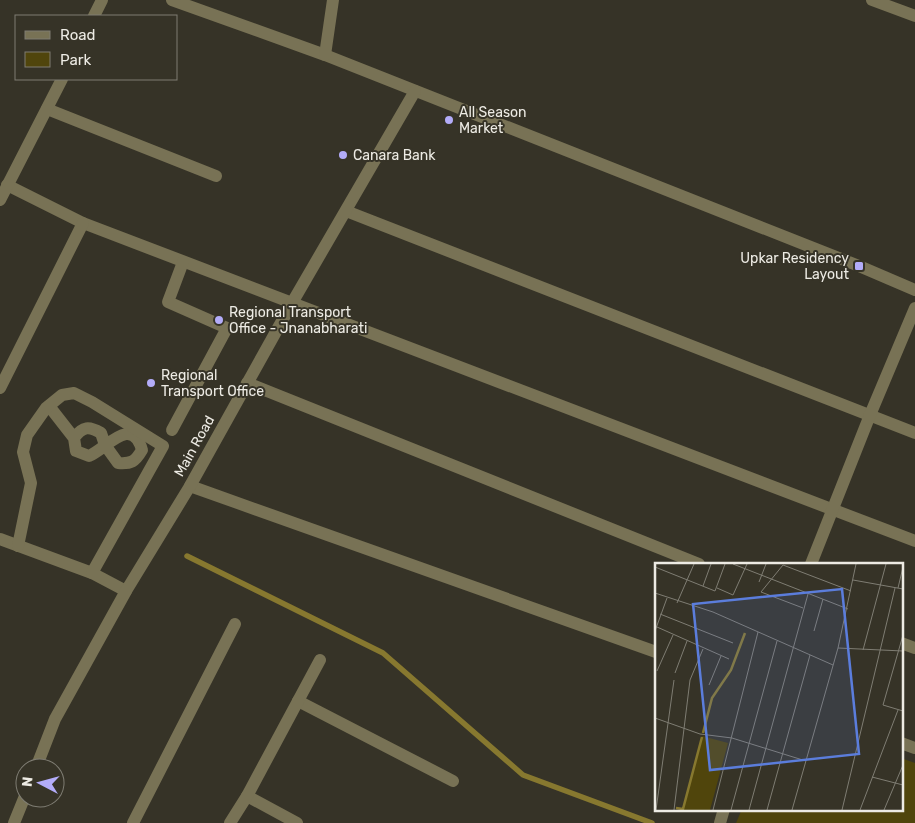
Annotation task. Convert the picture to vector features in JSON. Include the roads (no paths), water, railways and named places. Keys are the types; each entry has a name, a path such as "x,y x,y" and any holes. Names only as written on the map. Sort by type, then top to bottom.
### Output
{"street":[{"path":"94,15 102,0"},
{"path":"172,0 325,55 415,90 915,290"},
{"path":"325,55 333,0"},
{"path":"872,0 915,16"},
{"path":"0,200 62,80"},
{"name":"Main Road","path":"40,758 56,720 126,591 190,486 292,303 415,90"},
{"path":"47,109 216,176"},
{"path":"7,185 83,223 915,541"},
{"path":"346,211 915,433"},
{"path":"0,388 83,223"},
{"path":"172,430 227,328 168,302 183,262"},
{"path":"811,563 915,308"},
{"path":"247,383 697,563"},
{"path":"18,546 31,483 23,452 27,435 46,408 62,395 74,393 92,402 136,434 163,446 92,573"},
{"path":"49,406 74,438 76,451 89,456 113,439 125,434 136,434"},
{"path":"74,438 78,432 93,428 101,432 105,445 118,463 128,464 137,458 142,450 136,434"},
{"path":"190,486 655,652"},
{"path":"0,539 92,573 126,591"},
{"path":"133,823 235,624"},
{"path":"902,643 915,648"},
{"path":"230,823 247,796 320,660"},
{"path":"298,702 453,781"},
{"path":"902,743 915,748"},
{"path":"247,796 297,823"},
{"path":"14,823 20,808"},
{"path":"720,823 724,810"}],"waterway":[{"path":"187,556 383,653 523,775 652,823"}],"place":[{"name":"All Season Market","path":"449,120"},
{"name":"Canara Bank","path":"343,155"},
{"name":"Upkar Residency Layout","path":"859,266"},
{"name":"Regional Transport Office - Jnanabharati","path":"219,320"},
{"name":"Regional Transport Office","path":"151,383"}]}
